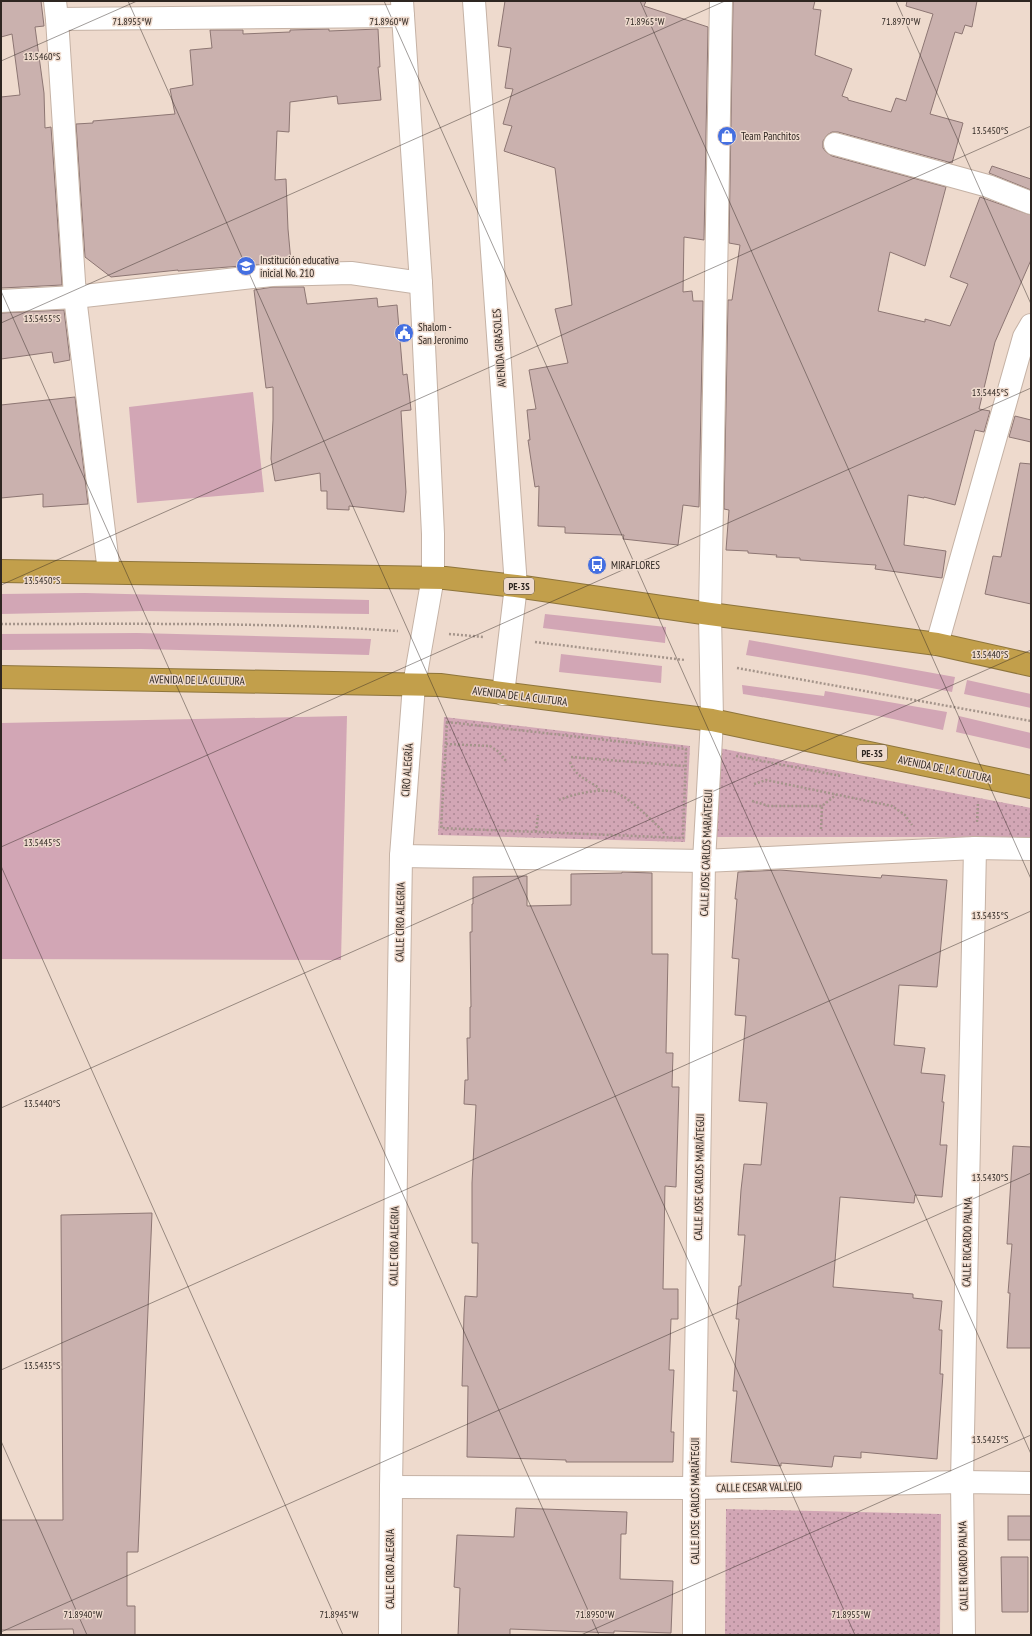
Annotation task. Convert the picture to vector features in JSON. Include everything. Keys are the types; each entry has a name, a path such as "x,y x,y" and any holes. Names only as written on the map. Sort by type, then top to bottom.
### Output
{"highway":[{"name":"PE-3S","path":"1,571 433,577 516,586 710,614 937,644 1031,665"},
{"name":"AVENIDA DE LA CULTURA","path":"1,676 440,686 712,720 1031,787"}],"street":[{"name":"AVENIDA GIRASOLES","path":"474,1 516,586 503,694"},
{"name":"CALLE JOSE CARLOS MARIÁTEGUI","path":"694,1635 694,1488 704,861 712,720 710,614 722,1"},
{"path":"109,572 75,297 56,10 403,8 421,283 433,526 433,577 414,685"},
{"path":"835,144 988,186 1031,203"},
{"path":"1,301 75,297 272,275 351,273 421,283"},
{"path":"937,644 1024,337 1031,325"},
{"name":"CIRO ALEGRÍA","path":"401,856 414,685"},
{"path":"401,856 704,861 975,848 1031,849"},
{"name":"CALLE RICARDO PALMA","path":"964,1635 962,1482 975,848"},
{"name":"CALLE CIRO ALEGRIA","path":"390,1635 401,856"},
{"name":"CALLE CESAR VALLEJO","path":"391,1487 694,1488 962,1482 1031,1483"}],"path":[{"path":"448,722 686,749 686,766 683,838 441,828 448,722"},
{"path":"446,744 490,746 499,752 506,761"},
{"path":"734,755 849,777"},
{"path":"571,757 686,766"},
{"path":"570,762 573,770 580,777 599,788 598,792"},
{"path":"754,784 766,780 892,806 905,815 915,828"},
{"path":"559,800 582,792 619,794 662,830 669,841 668,860"},
{"path":"752,801 769,806 822,806 836,794"},
{"path":"971,801 978,802 976,826"},
{"path":"820,832 822,806"}],"shaded area":[{"path":"253,392 264,492 137,503 129,407"},
{"path":"85,593 369,600 369,614 145,611 1,614 1,594"},
{"path":"545,614 666,627 665,643 543,628"},
{"path":"137,633 371,639 369,655 141,649 1,650 1,634"},
{"path":"749,640 955,677 952,692 865,675 746,655"},
{"path":"561,654 662,666 661,683 559,672"},
{"path":"967,680 1031,694 1031,708 964,694"},
{"path":"742,685 824,696 825,691 947,712 943,730 884,717 743,694"},
{"path":"347,716 341,960 1,959 1,723"},
{"path":"959,716 1031,733 1031,749 956,732"},
{"path":"444,717 690,746 685,842 438,835"},
{"path":"719,748 1031,808 1031,837 711,837"},
{"path":"726,1509 941,1514 940,1635 725,1635"}],"building":[{"path":"1,1 41,1 44,26 35,27 44,93 45,128 51,127 62,285 1,288 1,97 20,95 12,34 1,37"},
{"path":"505,1 646,1 644,6 708,27 704,240 684,237 683,292 692,291 693,301 703,301 699,507 683,505 678,545 623,539 624,535 565,533 565,527 538,526 539,486 535,487 528,440 530,440 527,410 536,409 529,370 568,363 555,309 572,305 555,168 504,151 512,126 503,124 513,89 505,88 511,48 498,46"},
{"path":"733,1 815,1 813,9 821,10 815,55 852,69 842,96 848,98 848,100 891,112 896,98 906,101 933,14 906,6 907,1 977,1 972,27 965,25 962,34 955,32 930,114 963,123 952,163 838,132 832,132 827,135 823,141 823,148 832,156 946,187 925,266 890,252 878,311 925,322 925,319 950,326 968,284 950,277 980,197 1031,215 1031,260 995,342 979,409 990,411 984,432 975,430 955,505 924,497 908,495 904,545 946,551 942,578 875,569 876,565 800,560 800,558 776,557 777,555 726,550 729,510 724,509 728,300 732,300 740,245 729,243"},
{"path":"329,29 329,31 378,29 380,67 378,67 381,100 338,104 337,96 290,102 289,132 277,131 275,180 286,179 291,262 178,270 111,277 85,257 76,124 93,123 93,121 175,114 170,89 193,85 190,50 212,48 210,30 243,30 243,34 290,32 290,30"},
{"path":"992,166 1031,179 1031,190 989,173"},
{"path":"273,287 304,287 307,304 377,298 378,307 397,305 403,375 407,374 411,410 401,411 406,492 404,512 349,506 349,510 327,509 327,491 321,491 320,473 275,481 271,459 273,387 266,388 254,290"},
{"path":"64,310 70,360 54,363 52,352 1,359 1,313"},
{"path":"75,397 88,504 43,507 43,494 1,498 1,405"},
{"path":"1015,416 1031,420 1031,442 1009,437"},
{"path":"1020,463 1031,464 1031,604 985,594 993,556 1001,557"},
{"path":"780,870 881,878 882,875 947,880 937,987 899,985 894,1045 925,1048 921,1073 945,1075 940,1145 947,1145 942,1197 915,1195 914,1203 840,1197 833,1287 913,1294 913,1298 942,1301 939,1330 942,1330 940,1374 943,1374 937,1459 861,1452 861,1458 834,1456 832,1467 781,1463 781,1466 731,1462 737,1391 733,1391 739,1319 736,1319 739,1286 741,1286 745,1235 738,1235 741,1190 744,1164 761,1165 767,1103 739,1101 746,1016 735,1015 739,959 732,958 737,899 735,899 738,872"},
{"path":"622,872 652,873 652,954 668,954 666,1053 673,1053 672,1087 679,1087 676,1187 665,1186 663,1289 678,1289 678,1319 671,1319 669,1370 674,1370 671,1432 674,1432 673,1462 566,1462 566,1460 467,1457 468,1386 462,1386 464,1314 465,1296 477,1297 478,1243 472,1243 472,1183 476,1105 464,1104 465,1080 468,1080 467,1038 470,1038 470,932 472,932 473,877 527,876 527,906 571,905 571,874"},
{"path":"1013,1146 1031,1147 1031,1348 1007,1348 1010,1293 1008,1293 1012,1244 1007,1244"},
{"path":"152,1213 138,1552 127,1552 127,1606 135,1606 135,1635 74,1635 73,1629 1,1630 1,1520 63,1520 61,1215"},
{"path":"516,1508 627,1512 626,1534 621,1534 620,1579 673,1581 671,1633 614,1631 614,1633 510,1629 510,1635 458,1635 460,1588 454,1587 457,1535 514,1537"},
{"path":"1008,1516 1031,1516 1031,1540 1008,1540"},
{"path":"1001,1557 1028,1557 1028,1612 1002,1612"}],"place":[{"name":"Team Panchitos","path":"727,136"},
{"name":"Institución educativa inicial No. 210","path":"246,266"},
{"name":"Shalom - San Jeronimo","path":"404,333"},
{"name":"MIRAFLORES","path":"597,565"}]}
